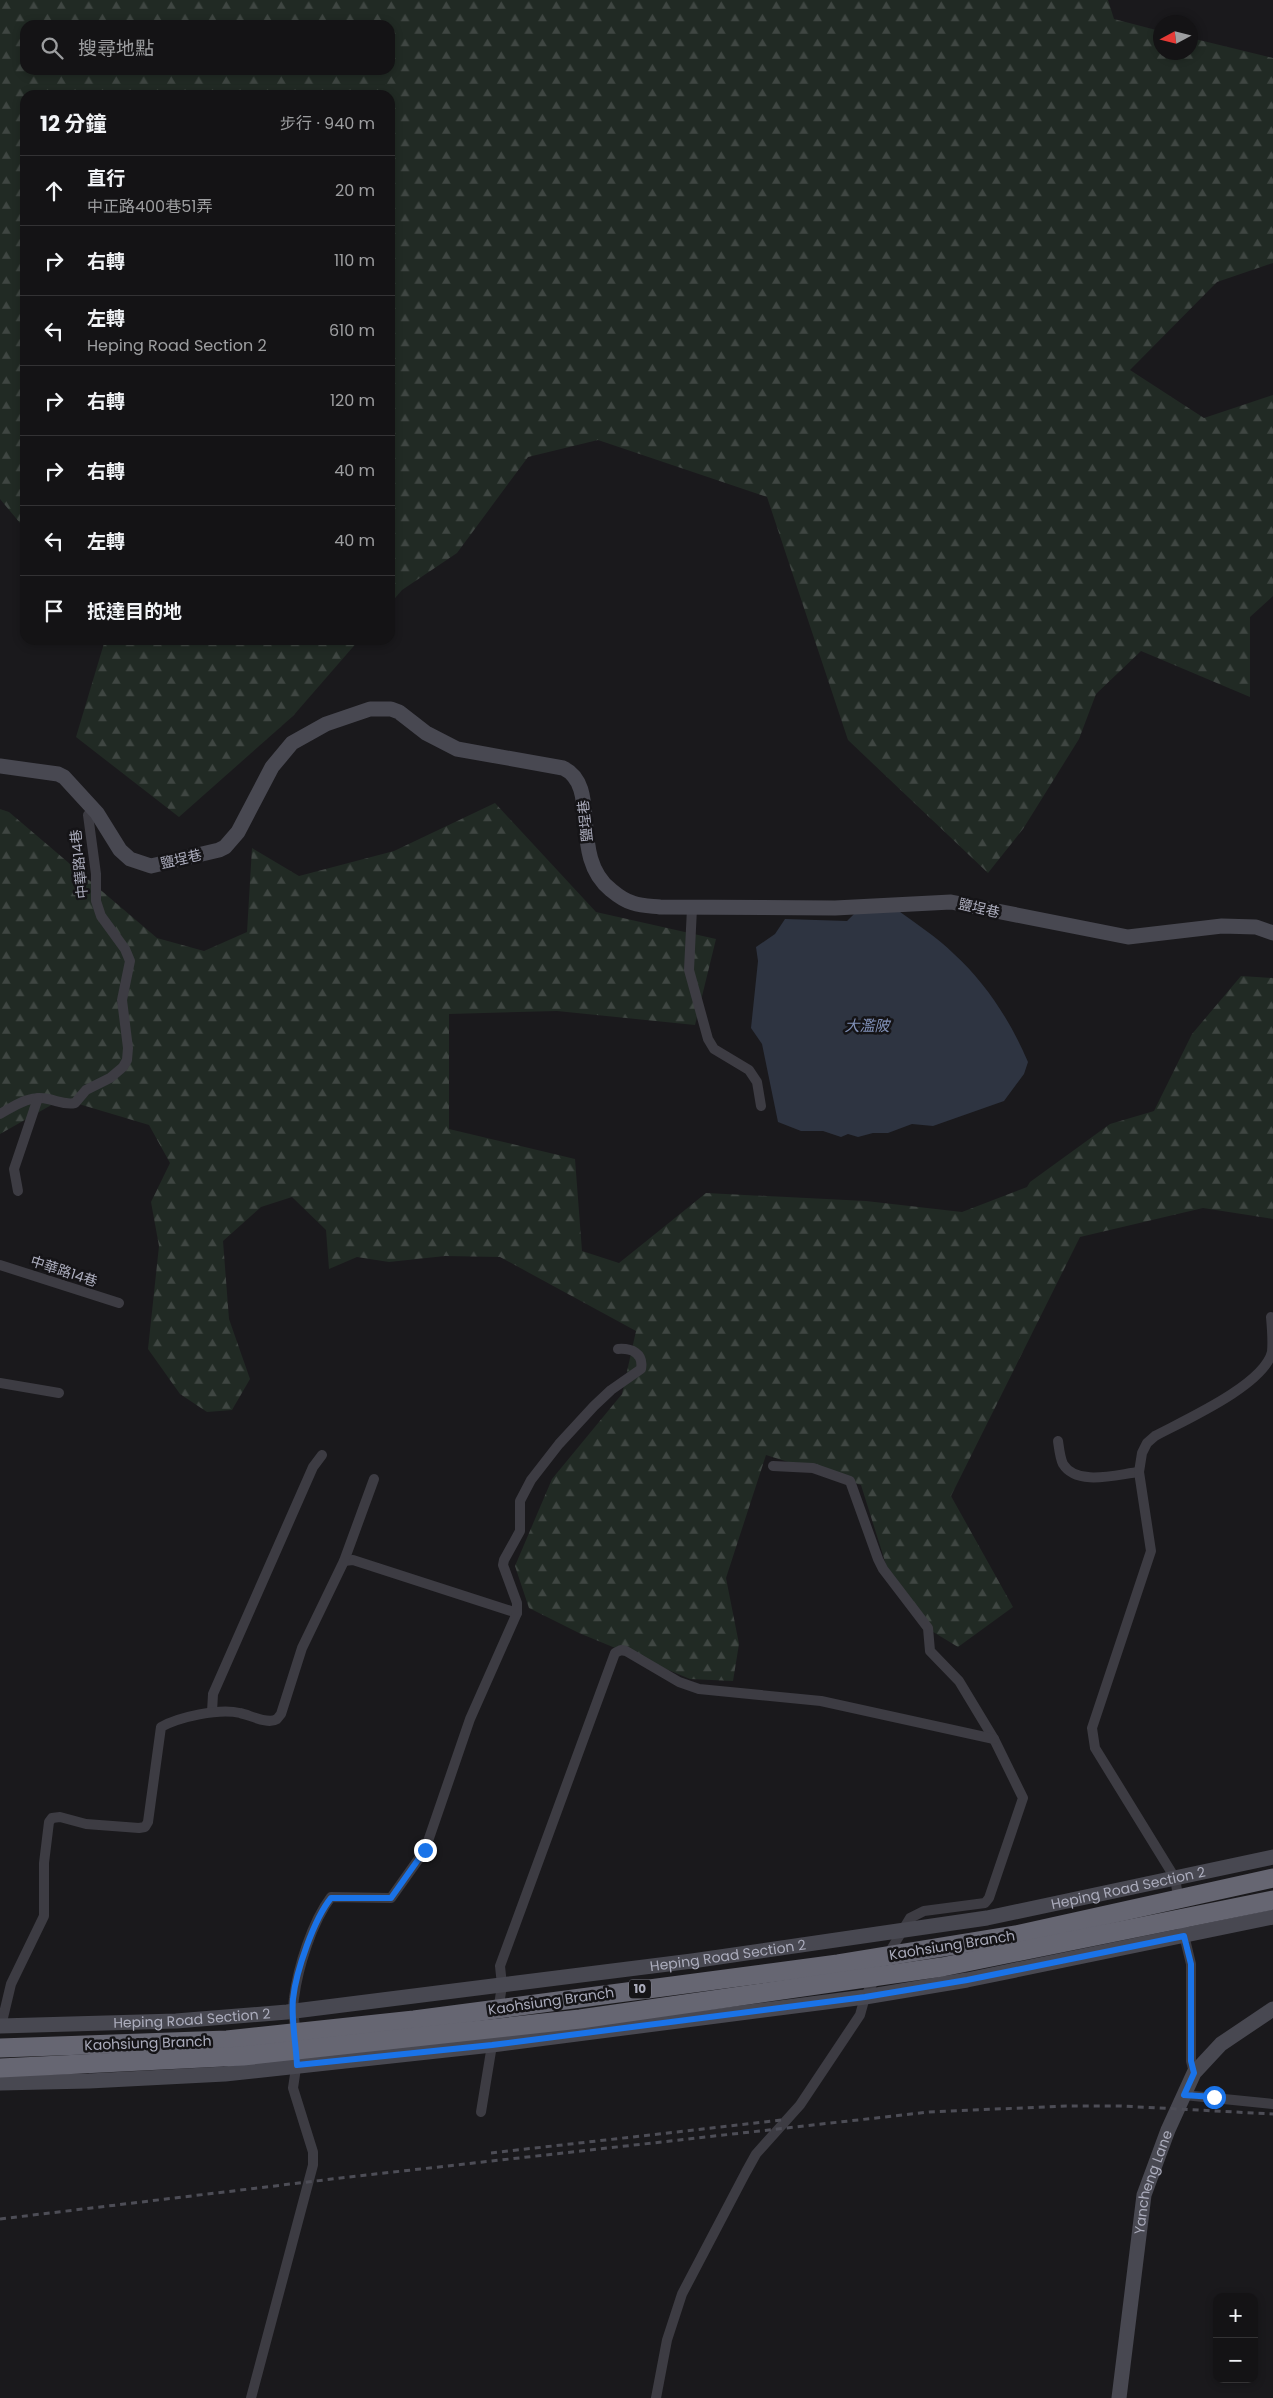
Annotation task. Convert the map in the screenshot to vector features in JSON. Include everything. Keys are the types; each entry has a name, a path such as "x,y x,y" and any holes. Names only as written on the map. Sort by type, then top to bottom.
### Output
{"highway":[{"name":"Kaohsiung Branch","path":"0,2048 228,2040 424,2019 838,1964 1016,1935 1273,1878"},
{"name":"Kaohsiung Branch","path":"0,2068 243,2056 580,2019 942,1967 1273,1900"}],"street":[{"name":"鹽埕巷","path":"0,766 58,774 97,813 120,850 130,859 151,866 218,850 232,840 272,767 292,743 339,719 370,709 391,709 441,743 457,749 563,768 572,772 579,781 585,809 586,837 590,860 595,874 605,885 632,903 660,907 692,908 835,908 951,902 1128,937 1216,926 1256,927 1273,933"},
{"name":"中華路14巷","path":"38,1098 63,1104 75,1103 90,1087 116,1074 127,1060 128,1048 122,1000 130,961 125,949 101,916 96,902 96,874 88,815 91,812 97,813"},
{"path":"692,908 689,970 708,1039 714,1049 749,1070 757,1082 761,1106"},
{"path":"0,1114 22,1101 38,1098 14,1169 18,1191"},
{"name":"中華路14巷","path":"0,1265 119,1303"},
{"path":"1194,2073 1191,2061 1191,1964 1184,1936 1175,1878 1092,1739 1092,1728 1151,1551 1139,1472 1142,1453 1147,1443 1246,1385 1262,1372 1272,1354 1271,1317"},
{"path":"251,2398 313,2165 313,2152 293,2088 297,2065 293,1999 303,1960 320,1911 331,1898 391,1898 425,1850 470,1719 517,1613 517,1603 504,1560 520,1530 520,1501 531,1480 559,1444 610,1390 641,1369 640,1358 635,1351 629,1348 618,1349"},
{"path":"0,1383 59,1393"},
{"path":"1058,1441 1063,1463 1075,1474 1100,1477 1139,1472"},
{"path":"212,1712 213,1694 314,1467 322,1455"},
{"path":"656,2398 667,2340 682,2294 756,2154 800,2105 860,2015 865,1997 900,1932 910,1918 924,1912 979,1905 985,1903 989,1898 1023,1798 994,1739 959,1681 930,1651 928,1628 883,1569 850,1481 813,1468 773,1466"},
{"path":"0,2026 11,1984 44,1916 44,1863 49,1822 52,1818 60,1817 86,1824 145,1827 148,1822 161,1727 212,1712 238,1712 268,1721 277,1719 281,1714 302,1648 344,1561 374,1479"},
{"path":"344,1561 353,1560 517,1613"},
{"path":"481,2112 502,1985 500,1966 611,1658 615,1653 621,1650 679,1682 699,1689 821,1700 994,1739"},
{"name":"Heping Road Section 2","path":"0,2026 176,2021 294,2011 502,1985 900,1932 987,1918 1273,1857"},
{"path":"0,2083 89,2081 225,2074 492,2045 865,1997 967,1980 1273,1917"},
{"name":"Yancheng Lane","path":"1119,2398 1144,2195 1168,2130 1194,2073 1220,2044 1273,2009"},
{"path":"1184,2095 1273,2104"}],"green space":[{"path":"0,0 1108,0 1114,19 1153,29 1153,60 1198,60 1198,40 1273,58 1273,263 1217,282 1130,370 1204,418 1273,395 1273,596 1250,617 1250,697 1141,651 1096,694 1079,739 1023,829 988,873 848,740 767,497 598,440 528,457 457,553 402,590 395,598 395,90 20,90 20,523 0,499"},
{"path":"104,645 355,645 293,716 179,817 76,737"},
{"path":"495,803 596,912 716,939 695,1025 557,1011 449,1014 449,1129 575,1159 582,1251 619,1263 706,1193 866,1201 962,1212 1027,1187 1030,1182 1110,1124 1154,1111 1192,1034 1241,976 1273,978 1273,1219 1203,1208 1080,1237 951,1496 1013,1607 958,1647 925,1627 894,1590 861,1485 766,1455 726,1578 739,1644 733,1681 690,1679 579,1633 529,1608 515,1566 552,1479 622,1394 636,1331 500,1257 445,1256 389,1262 357,1257 329,1269 326,1230 292,1197 261,1207 223,1241 229,1319 250,1379 232,1410 207,1412 180,1394 148,1349 159,1246 151,1202 170,1163 149,1125 62,1099 0,1134 0,809 9,812 157,938 204,951 247,932 252,848 299,876 394,851"}],"water":[{"name":"大濫陂","path":"896,909 933,936 977,977 997,1004 1014,1032 1028,1062 1024,1074 1004,1101 933,1126 912,1124 888,1133 873,1133 858,1137 848,1134 841,1137 823,1131 801,1131 778,1122 762,1044 751,1028 758,961 756,947 775,934 785,919 847,921 858,910"}],"railway":[{"path":"0,2219 349,2177 929,2112 1066,2106 1121,2106 1273,2114"},
{"path":"491,2153 782,2120"}],"route":[{"path":"425,1850 391,1898 350,1896 331,1898 320,1911 303,1960 293,1999 297,2065 492,2045 865,1997 967,1980 1184,1936 1191,1964 1191,2061 1194,2073 1184,2095 1214,2097"}]}
